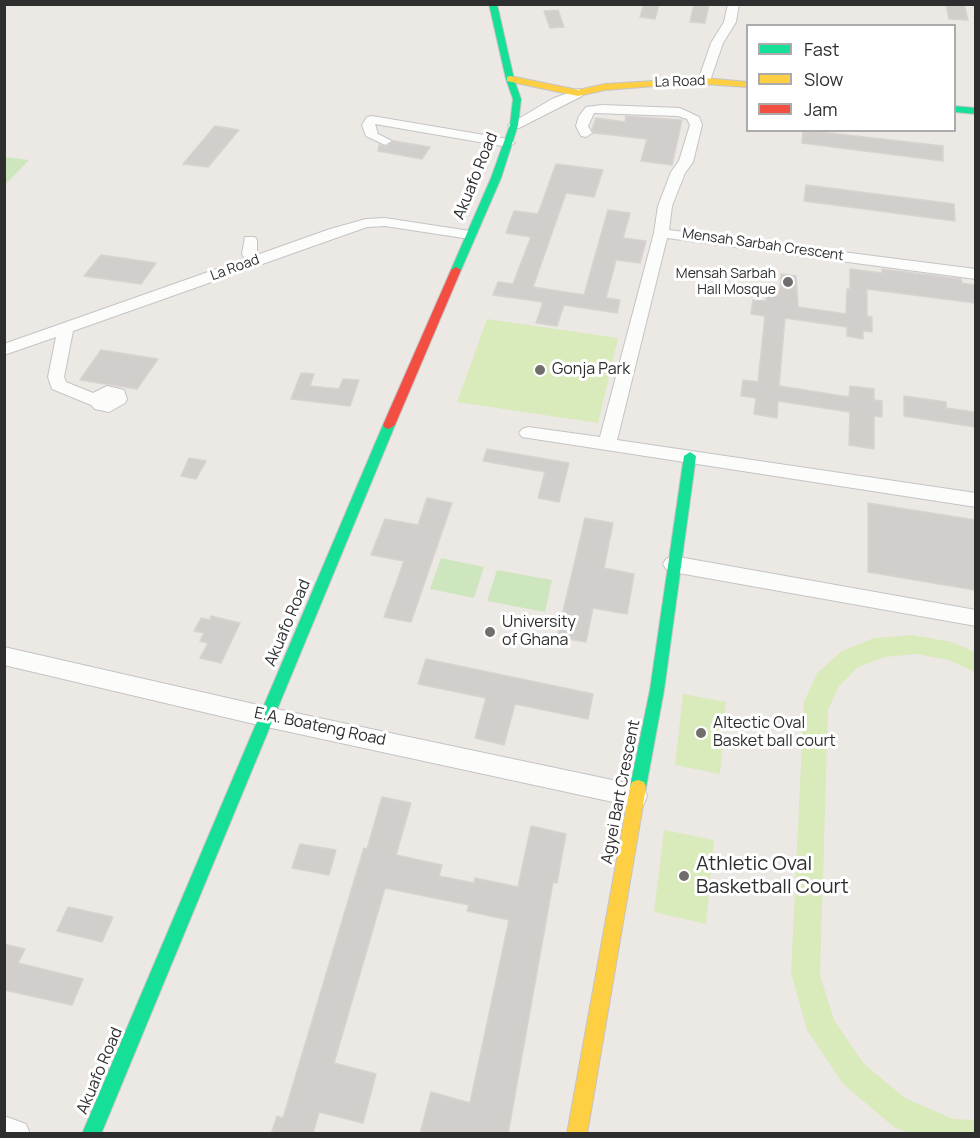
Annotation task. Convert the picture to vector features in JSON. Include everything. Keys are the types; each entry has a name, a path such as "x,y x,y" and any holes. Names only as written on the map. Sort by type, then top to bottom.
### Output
{"street":[{"name":"Akuafo Road","path":"92,1134 496,178 514,126 517,99 510,80 494,4"},
{"path":"704,81 717,42 730,22 734,4"},
{"name":"La Road","path":"510,80 578,93"},
{"name":"La Road","path":"514,126 556,102 578,93 605,87 704,81 746,85"},
{"path":"956,109 975,111"},
{"path":"586,133 582,126 590,110 680,112 695,119 696,125 686,162 678,172 665,206 661,233"},
{"path":"385,141 372,136 368,125 372,120 508,143"},
{"name":"La Road","path":"4,350 335,232 374,222 470,235"},
{"name":"Mensah Sarbah Crescent","path":"607,444 661,233 975,274"},
{"path":"250,240 249,254 254,261"},
{"path":"66,328 56,377 58,385 97,401"},
{"path":"528,433 975,500"},
{"name":"Agyei Bart Crescent","path":"577,1134 636,796 657,690 690,456"},
{"path":"673,564 975,618"},
{"name":"E.A. Boateng Road","path":"4,656 267,717 636,796"},
{"path":"4,1130 16,1134"}],"green space":[{"path":"4,157 29,160 5,185"},
{"name":"Gonja Park","path":"487,319 618,338 598,423 457,402"},
{"path":"441,558 484,567 474,598 430,589"},
{"path":"497,570 552,580 545,612 487,601"},
{"path":"912,635 952,642 975,652 975,672 949,660 916,654 885,657 858,667 839,686 828,710 820,975 834,1020 864,1064 905,1098 953,1119 975,1120 975,1133 908,1133 894,1127 843,1084 807,1030 791,973 804,702 817,673 842,651 874,638"},
{"name":"Altectic Oval Basket ball court","path":"683,694 726,702 720,774 675,765"},
{"name":"Athletic Oval Basketball Court","path":"664,830 714,840 706,924 654,912"}],"building":[{"path":"644,4 659,4 655,19 640,17"},
{"path":"694,4 709,4 705,23 690,22"},
{"path":"946,4 964,4 968,20 949,19"},
{"path":"558,10 564,27 550,28 544,11"},
{"path":"626,116 682,120 672,165 641,161 647,139 594,133 592,129 596,118 625,122"},
{"path":"215,126 239,130 208,167 183,164"},
{"path":"803,132 820,132 943,146 943,161 802,143"},
{"path":"394,141 430,147 422,159 378,151 379,145 386,147"},
{"path":"556,164 603,170 594,197 566,193 533,287 584,295 608,210 630,213 623,238 646,241 640,263 616,260 606,298 620,300 617,313 564,305 557,326 536,323 543,302 493,295 498,282 513,284 531,237 506,233 514,211 538,214"},
{"path":"806,185 954,204 955,221 804,201"},
{"path":"101,255 156,263 141,284 84,276"},
{"path":"850,269 882,273 882,269 961,279 962,283 975,285 975,303 867,289 867,316 872,317 872,332 863,331 863,339 847,336 847,327 785,318 779,386 849,397 850,386 874,389 874,400 882,401 882,417 874,416 874,449 849,445 850,412 778,401 777,418 754,414 756,398 741,396 743,380 758,382 765,316 751,314 753,300 766,301 767,288 780,290 781,274 796,276 798,307 846,314"},
{"path":"101,350 158,359 137,389 80,380"},
{"path":"301,373 314,374 310,386 339,389 343,379 359,380 350,406 291,399"},
{"path":"904,396 946,402 946,408 975,412 975,427 904,416"},
{"path":"487,449 569,463 559,502 538,498 545,472 483,461"},
{"path":"189,458 206,461 196,479 181,476"},
{"path":"427,498 452,503 411,622 384,617 404,561 371,555 385,519 418,525"},
{"path":"868,503 975,520 975,590 868,572"},
{"path":"585,518 613,523 604,568 634,574 627,614 593,608 586,642 557,637"},
{"path":"211,616 240,623 221,663 200,658 208,643 200,641 204,633 194,631 201,618 210,620"},
{"path":"426,659 593,694 588,719 515,704 504,745 475,738 486,698 418,684"},
{"path":"382,797 411,803 396,855 442,865 439,876 474,883 475,878 518,887 531,826 566,834 557,883 553,882 508,1134 420,1134 431,1092 470,1103 509,920 467,911 469,905 385,888 334,1063 376,1074 363,1123 319,1112 313,1134 271,1134 277,1116 283,1118 364,848 367,849"},
{"path":"300,844 336,850 329,875 292,868"},
{"path":"68,907 113,917 102,942 57,931"},
{"path":"4,944 25,949 18,963 83,979 72,1005 4,990"}],"traffic: fast":[{"path":"456,270 496,178 514,125 517,99 510,79 493,4"},
{"path":"956,109 976,111"},
{"path":"91,1134 389,425"},
{"path":"638,787 657,690 690,456"}],"traffic: slow":[{"path":"510,79 578,93 605,87 667,82 704,81 746,85"},
{"path":"577,1134 638,787"}],"traffic: jam":[{"path":"389,425 456,270"}],"place":[{"name":"Mensah Sarbah Hall Mosque","path":"788,282"},
{"name":"Gonja Park","path":"540,370"},
{"name":"University of Ghana","path":"490,632"},
{"name":"Altectic Oval Basket ball court","path":"701,733"},
{"name":"Athletic Oval Basketball Court","path":"684,876"}]}
